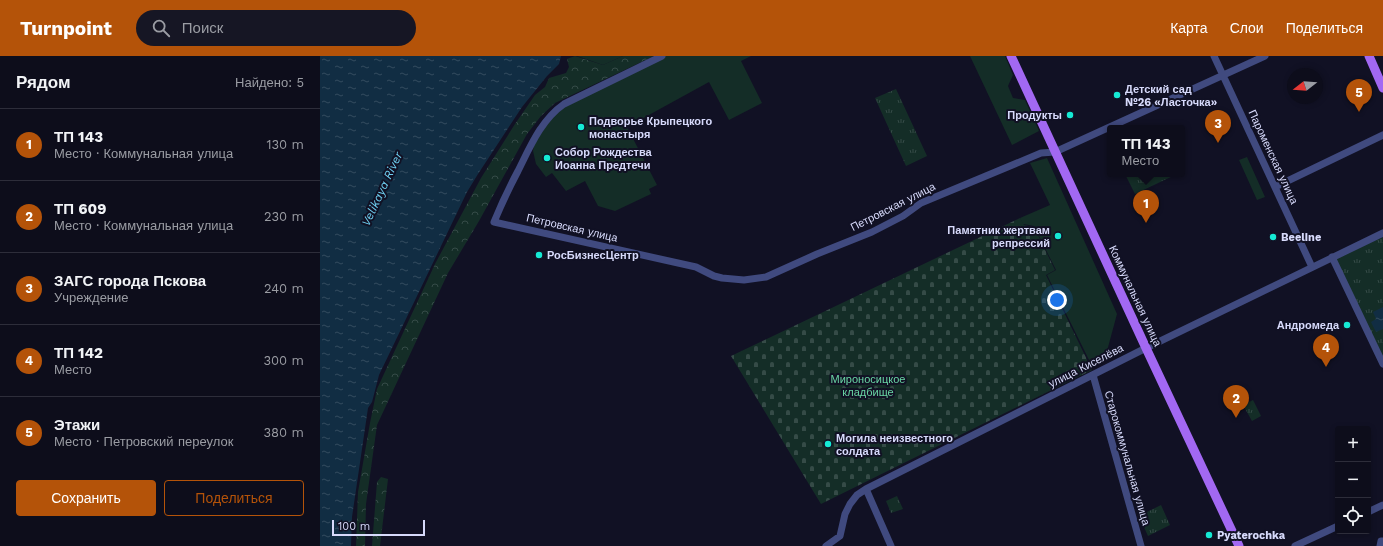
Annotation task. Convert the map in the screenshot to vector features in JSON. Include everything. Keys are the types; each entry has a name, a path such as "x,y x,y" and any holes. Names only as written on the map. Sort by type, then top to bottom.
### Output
{"main road":[{"name":"Коммунальная улица","path":"1011,56 1239,546"},
{"path":"1368,56 1383,88"}],"street":[{"name":"Петровская улица","path":"662,56 564,104 557,109 546,121 536,136 494,222 696,267 714,276 722,278 744,280 766,277 817,254 872,232 921,203 1041,153 1055,152 1107,128"},
{"name":"Пароменская улица","path":"1214,56 1312,267"},
{"name":"Петровская улица","path":"1114,125 1265,56"},
{"path":"1275,187 1383,135"},
{"name":"улица Киселёва","path":"826,546 840,536 845,514 850,504 857,495 866,489 1146,348 1383,233"},
{"path":"1332,257 1383,364"},
{"name":"Старокоммунальная улица","path":"1093,375 1141,546"},
{"path":"866,489 892,546"},
{"path":"1371,511 1381,506 1383,515"},
{"path":"1295,546 1335,527"},
{"path":"1380,546 1381,542 1383,541"}],"green space":[{"path":"575,56 603,65 623,56 654,56 555,103 541,116 527,134 479,221 448,273 377,425 366,504 365,546 356,546 358,492 377,389 435,264 481,178 535,95 545,87 549,78 566,73 569,67 567,59"},
{"path":"577,56 623,56 603,65"},
{"path":"662,56 751,56 741,61 762,103 729,120 709,82 627,127 657,185 649,189 651,194 615,211 598,206 585,181 566,191 552,173 546,177 536,164 533,151 534,145 549,121 565,106"},
{"path":"970,56 1005,56 1013,75 1008,86 1013,98 1025,100 1039,131 1012,145"},
{"path":"896,89 927,156 906,166 875,98"},
{"path":"1247,157 1265,197 1257,200 1239,160"},
{"path":"1047,158 1117,314 1107,351 1090,362 1047,275 1056,270 1034,226 1023,224 1020,218 1050,205 1030,163"},
{"path":"1126,177 1171,177 1135,194"},
{"name":"Мироносицкое кладбище","path":"1020,218 1024,225 1034,227 1055,270 1046,275 1092,370 821,504 731,356"},
{"path":"1383,237 1383,360 1334,258"},
{"path":"1253,400 1261,416 1252,421 1243,405"},
{"path":"381,477 388,479 380,546 372,546 377,482"},
{"path":"897,496 903,509 891,513 886,501"},
{"path":"1161,505 1170,525 1148,536 1139,516"}],"water":[{"name":"Velikaya River","path":"320,56 561,56 559,64 547,76 522,107 467,192 379,375 372,402 368,408 352,517 351,546 320,546"},
{"path":"1383,307 1383,329 1376,332 1371,322 1376,319 1373,312"}],"place":[{"name":"Детский сад №26 «Ласточка»","path":"1117,95"},
{"name":"Этажи","path":"1359,112"},
{"name":"Продукты","path":"1070,115"},
{"name":"Подворье Крыпецкого монастыря","path":"581,127"},
{"name":"ЗАГС города Пскова","path":"1218,143"},
{"name":"Собор Рождества Иоанна Предтечи","path":"547,158"},
{"name":"ТП 143","path":"1146,223"},
{"name":"Памятник жертвам репрессий","path":"1058,236"},
{"name":"Beeline","path":"1273,237"},
{"name":"РосБизнесЦентр","path":"539,255"},
{"name":"Андромеда","path":"1347,325"},
{"name":"ТП 142","path":"1326,367"},
{"name":"ТП 609","path":"1236,418"},
{"name":"Могила неизвестного солдата","path":"828,444"},
{"name":"Pyaterochka","path":"1209,535"}]}
